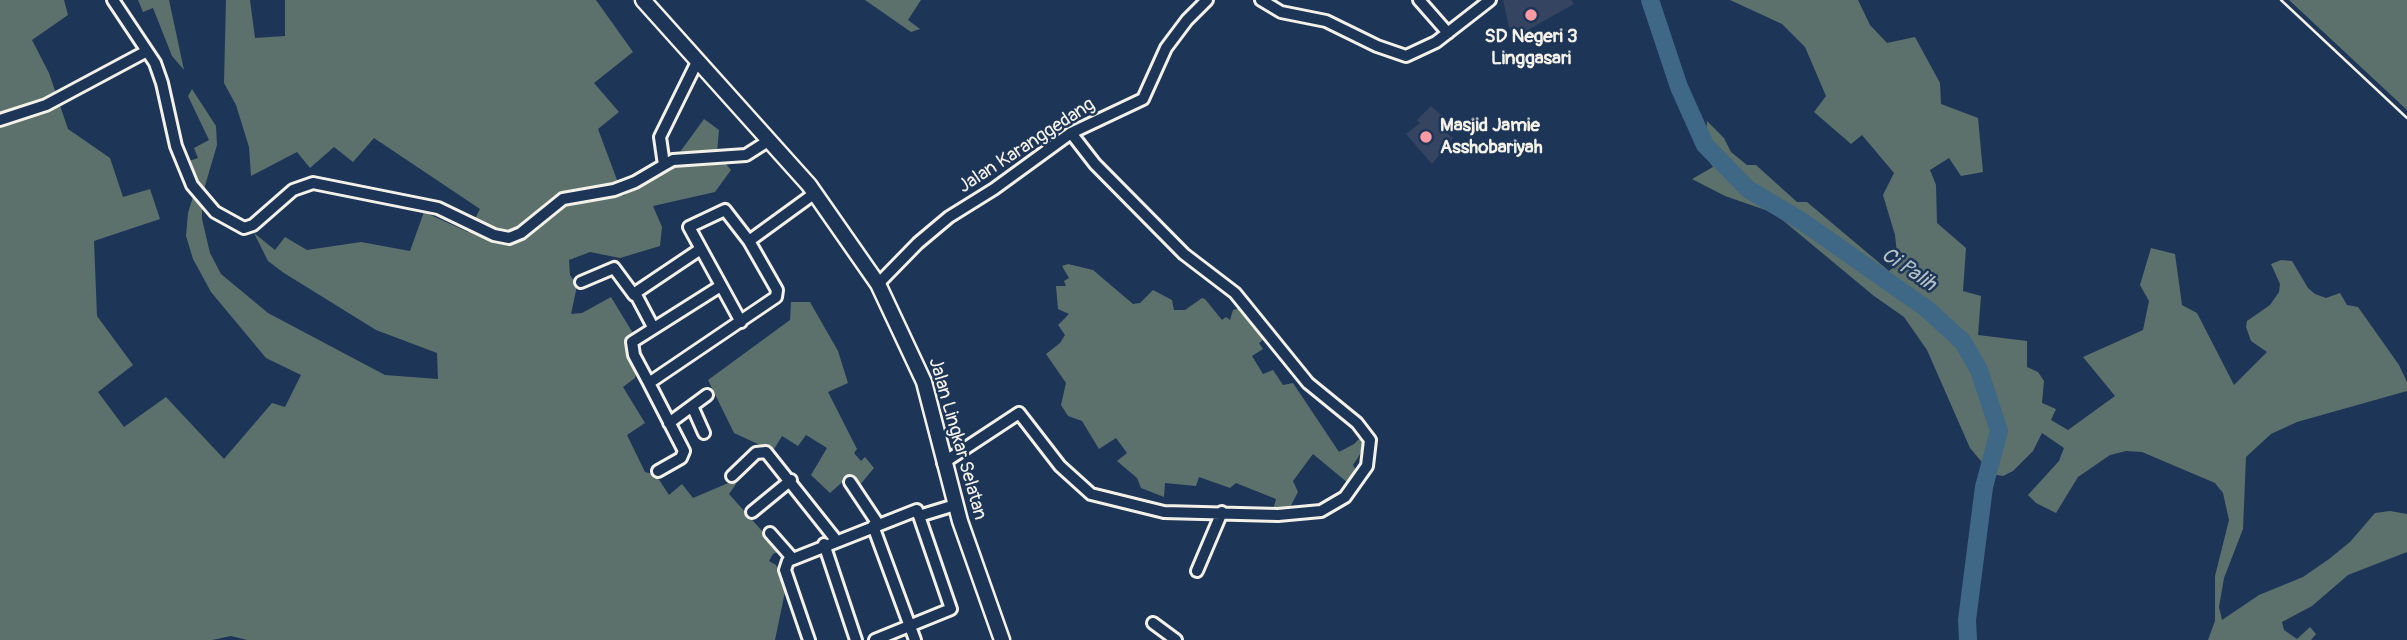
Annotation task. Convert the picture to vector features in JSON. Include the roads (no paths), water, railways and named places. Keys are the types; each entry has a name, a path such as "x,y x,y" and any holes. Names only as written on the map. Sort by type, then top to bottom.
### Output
{"street":[{"path":"113,0 147,51 162,83 185,173 215,212 236,226 253,225 293,190 313,183 438,208 478,230 509,238 521,233 563,199 614,190 635,182 673,160 746,155 768,141"},
{"name":"Jalan Lingkar Selatan","path":"643,0 816,193 878,284 924,382 955,505 1002,640"},
{"name":"Jalan Karanggedang","path":"878,284 918,243 949,217 994,190 1071,133 1143,99 1166,48 1187,20 1207,0"},
{"path":"1261,0 1281,12 1326,21 1377,46 1406,56 1448,33 1490,0"},
{"path":"1419,0 1448,33"},
{"path":"0,120 47,105 147,51"},
{"path":"664,165 660,137 698,61"},
{"path":"943,463 1019,413 1060,466 1091,494 1164,512 1278,515 1321,511 1335,505 1354,488 1369,459 1370,440 1357,423 1308,383 1235,293 1184,254 1095,164 1071,133"},
{"path":"749,241 816,193"},
{"path":"649,383 741,322 777,295 749,241 724,210 689,226 719,287 741,322"},
{"path":"634,295 699,250"},
{"path":"581,282 614,268 653,327"},
{"path":"659,471 684,454 631,345 636,338 719,287"},
{"path":"669,423 707,395"},
{"path":"692,406 704,433"},
{"path":"732,476 762,451 770,454 836,540"},
{"path":"752,512 791,480"},
{"path":"850,482 876,525 915,640"},
{"path":"919,516 955,505"},
{"path":"809,640 785,570 792,558 917,510 952,605 947,612 875,640"},
{"path":"1197,571 1222,512"},
{"path":"770,533 792,558"},
{"path":"824,544 856,640"},
{"path":"1153,623 1176,640"}],"waterway":[{"name":"Ci Palih","path":"1650,0 1679,87 1705,145 1748,189 1803,222 1927,309 1963,342 1979,370 1999,431 1984,487 1967,620 1968,640"}],"railway":[{"path":"2281,0 2407,118"}],"place":[{"name":"SD Negeri 3 Linggasari","path":"1531,15"},
{"name":"Masjid Jamie Asshobariyah","path":"1426,137"}]}
